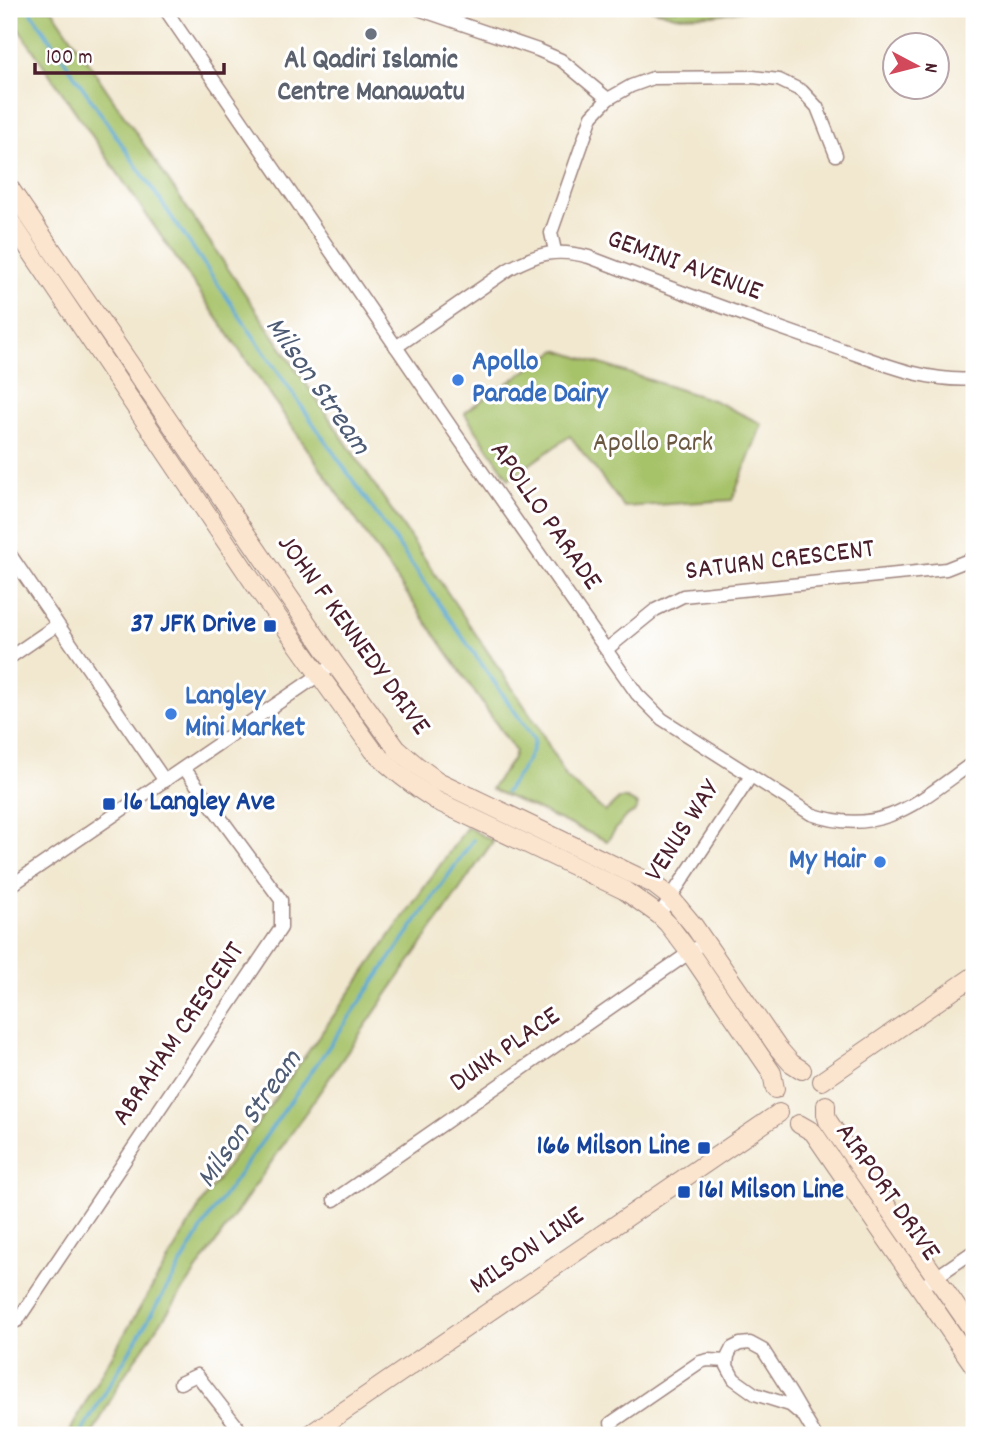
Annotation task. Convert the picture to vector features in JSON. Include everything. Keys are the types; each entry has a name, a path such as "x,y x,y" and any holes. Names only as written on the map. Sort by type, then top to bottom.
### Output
{"main road":[{"name":"JOHN F KENNEDY DRIVE","path":"11,194 176,433 328,669 373,750 410,784 437,801 624,890 659,915 690,953 772,1073 775,1089"},
{"name":"JOHN F KENNEDY DRIVE","path":"9,219 257,589 397,749 438,781 653,884 670,897 705,942 778,1048 791,1063 802,1070"},
{"path":"159,443 176,433"},
{"path":"822,1081 974,976"},
{"path":"794,1070 802,1070 810,1072 822,1081 827,1097 823,1113 799,1124 791,1122 779,1113 774,1097 782,1077 794,1070"},
{"name":"AIRPORT DRIVE","path":"826,1105 825,1114 828,1121 974,1332"},
{"name":"MILSON LINE","path":"309,1435 779,1113"},
{"name":"AIRPORT DRIVE","path":"799,1124 813,1132 974,1366"}],"street":[{"name":"APOLLO PARADE","path":"165,9 637,694 662,719 811,814 828,820 852,823 877,820 898,813 974,762"},
{"path":"418,9 561,60 608,99"},
{"path":"555,251 551,233 592,116 608,99 653,78 753,77 779,80 802,91 817,107 836,155"},
{"name":"GEMINI AVENUE","path":"396,347 509,269 525,260 555,251 589,257 748,317 901,369 925,376 974,379"},
{"path":"9,553 165,781"},
{"name":"SATURN CRESCENT","path":"607,649 655,610 682,596 946,569 974,558"},
{"path":"9,658 57,625"},
{"path":"9,887 328,669"},
{"name":"ABRAHAM CRESCENT","path":"9,1323 17,1321 281,928 281,900 184,768"},
{"name":"VENUS WAY","path":"659,915 751,776"},
{"name":"DUNK PLACE","path":"334,1200 705,942"},
{"path":"920,1288 974,1251"},
{"path":"802,1415 790,1405 755,1394 731,1376 727,1361 736,1345 751,1343 759,1347 815,1435"},
{"path":"611,1423 700,1362 727,1361"},
{"path":"180,1382 197,1375 244,1435"}],"green space":[{"path":"9,9 52,9 538,726 566,777 605,812 619,799 627,799 638,805 634,813 625,817 607,841 491,789 512,760 515,751 9,15"},
{"path":"651,9 750,9 714,15 675,16"},
{"name":"Apollo Park","path":"557,350 715,401 762,424 732,500 624,507 570,436 509,479 465,414 466,411"},
{"path":"467,827 493,841 121,1380 92,1435 68,1435 204,1199"}],"waterway":[{"name":"Milson Stream","path":"29,9 534,739 528,760 506,792"},
{"name":"Milson Stream","path":"80,1435 209,1217 473,840"}],"place":[{"name":"Al Qadiri Islamic Centre Manawatu","path":"371,34"},
{"name":"Apollo Parade Dairy","path":"458,380"},
{"name":"37 JFK Drive","path":"270,626"},
{"name":"Langley Mini Market","path":"171,714"},
{"name":"16 Langley Ave","path":"109,804"},
{"name":"My Hair","path":"880,862"},
{"name":"166 Milson Line","path":"704,1148"},
{"name":"161 Milson Line","path":"684,1192"}]}
